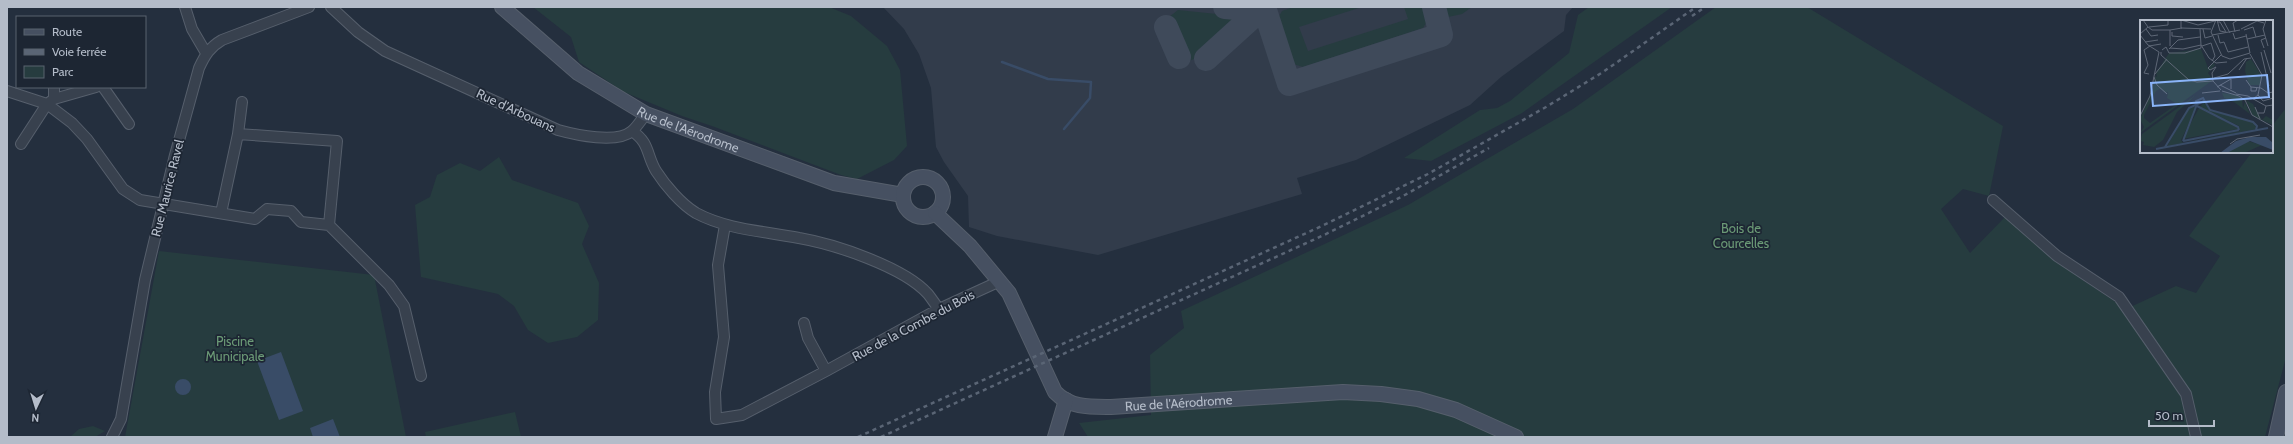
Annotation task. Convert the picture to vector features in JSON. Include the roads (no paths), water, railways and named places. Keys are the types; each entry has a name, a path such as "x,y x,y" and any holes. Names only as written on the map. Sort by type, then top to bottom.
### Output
{"street":[{"path":"185,7 192,29 206,53"},
{"name":"Rue Maurice Ravel","path":"112,437 121,419 145,280 163,204 197,75 206,53 212,46 222,40 309,7"},
{"name":"Rue d'Arbouans","path":"331,7 358,32 386,51 558,130 604,137 624,135 632,131"},
{"name":"Rue de l'Aérodrome","path":"502,7 578,73 646,114 834,183 903,195"},
{"path":"21,144 51,102 54,88"},
{"path":"51,102 93,88"},
{"path":"104,88 129,124"},
{"path":"7,91 51,102 87,139 123,189 140,200 255,219 267,209 291,211 301,222 329,225 389,285 404,306 421,376"},
{"path":"220,213 238,134 242,102"},
{"path":"646,114 632,131 642,138 656,171 675,194 695,212 724,225 800,238 840,249 886,267 915,284 928,294 939,309"},
{"path":"238,134 337,141 329,225"},
{"path":"920,177 932,179 940,186 943,197 939,208 935,212 929,216 916,216 906,208 903,195 908,183 920,177"},
{"path":"1993,200 2057,256 2118,297 2186,394 2196,437"},
{"name":"Rue de l'Aérodrome","path":"935,212 970,246 1000,281 1015,303 1055,392 1066,400 1083,406 1111,407 1329,393 1382,394 1437,404 1482,420 1516,437"},
{"name":"Rue de la Combe du Bois","path":"724,225 718,265 724,337 715,392 716,419 742,415 939,309 1000,281"},
{"path":"804,323 808,338 826,371"},
{"path":"2276,437 2286,392"},
{"path":"1055,437 1066,400"}],"water":[{"path":"281,352 303,411 279,420 257,361"},
{"path":"180,379 186,379 191,384 189,393 186,395 180,395 175,390 175,384"},
{"path":"333,419 340,437 313,437 310,428"}],"waterway":[{"path":"1002,62 1048,79 1091,82 1090,98 1064,129"}],"railway":[{"path":"858,437 1324,225 1428,174 1546,107 1603,72 1696,7"},
{"path":"1692,16 1705,7"},
{"path":"881,437 1324,235 1403,196 1489,148"}],"park label":[{"name":"Bois de Courcelles","path":"1741,236"},
{"name":"Piscine Municipale","path":"235,348"}]}
